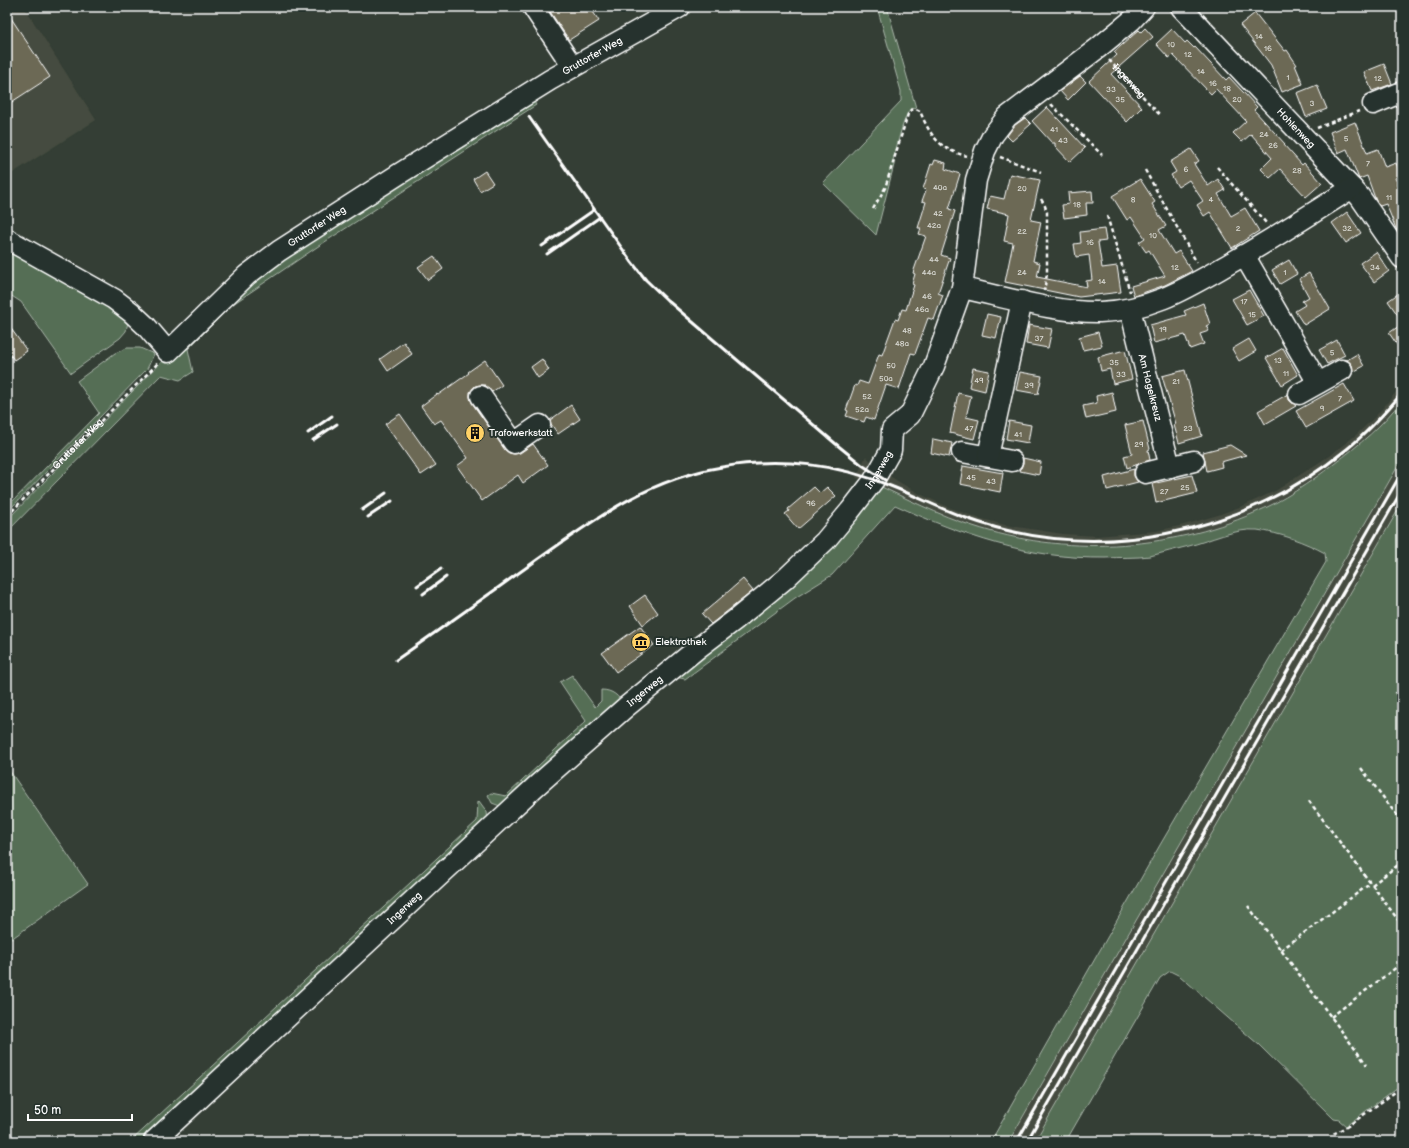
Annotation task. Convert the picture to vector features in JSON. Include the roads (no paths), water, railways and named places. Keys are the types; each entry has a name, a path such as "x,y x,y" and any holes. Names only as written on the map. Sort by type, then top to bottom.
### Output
{"street":[{"path":"533,7 573,67"},
{"name":"Gruttorfer Weg","path":"7,238 114,298 141,321 168,352 247,275 279,251 399,174 573,67 680,7"},
{"name":"Ingerweg","path":"154,1141 535,787 632,702 785,579 825,542 874,480 891,450 892,430 910,415 934,366 962,288 976,180 983,156 993,135 1007,117 1098,48 1132,20 1144,7"},
{"name":"Hohlenweg","path":"1181,7 1360,197 1402,258"},
{"path":"1373,104 1402,92"},
{"path":"962,288 1072,310 1099,312 1132,308 1165,298 1205,278 1352,188"},
{"path":"1244,255 1318,383"},
{"path":"988,456 1022,301"},
{"name":"Am Hagelkreuz","path":"1132,308 1170,467"},
{"path":"1299,394 1342,370"},
{"path":"481,396 514,443 540,425"},
{"path":"962,452 1012,461"},
{"path":"1145,473 1194,460"}],"railway":[{"path":"529,117 646,280 667,300 836,444 862,465 885,480"},
{"path":"542,246 594,210"},
{"path":"547,254 600,217"},
{"path":"396,660 556,546 622,503 669,481 695,473 722,467 765,463 787,463 831,468 873,479 966,518 1015,532 1065,539 1115,540 1165,534 1214,521 1261,503 1305,479 1347,449 1376,422 1402,393"},
{"path":"308,433 332,416"},
{"path":"313,440 337,424"},
{"path":"1017,1141 1402,472"},
{"path":"1027,1141 1402,490"},
{"path":"362,510 386,493"},
{"path":"368,517 392,501"},
{"path":"417,586 441,569"},
{"path":"423,594 446,577"}],"place":[{"name":"Trafowerkstatt","path":"475,433"},
{"name":"Elektrothek","path":"641,642"}]}
